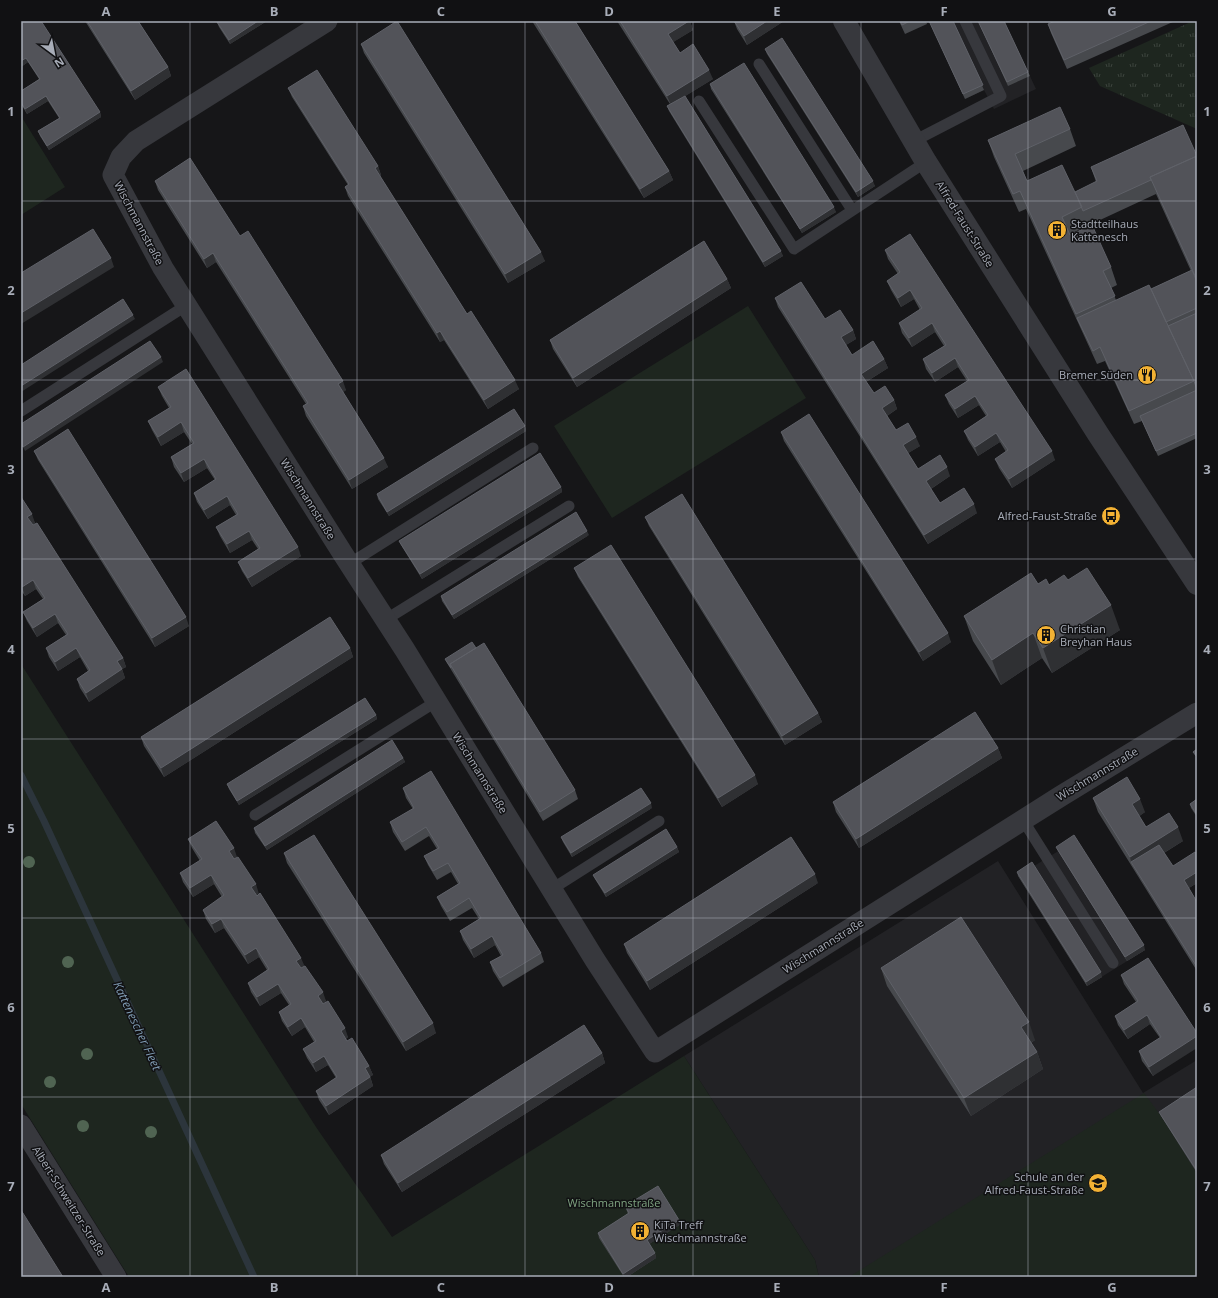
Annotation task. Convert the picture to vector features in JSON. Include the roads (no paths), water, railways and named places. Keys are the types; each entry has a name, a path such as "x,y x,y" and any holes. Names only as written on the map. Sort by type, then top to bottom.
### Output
{"street":[{"name":"Wischmannstraße","path":"327,21 136,141 122,156 113,175 163,268 349,564 386,620 595,960 655,1052 1023,820 1197,713"},
{"name":"Alfred-Faust-Straße","path":"844,21 926,162 1098,434 1197,584"},
{"name":"Albert-Schweitzer-Straße","path":"24,1138 116,1277"}],"lane":[{"path":"914,142 1001,96 965,21"},
{"path":"758,64 852,210"},
{"path":"700,101 794,248 926,162"},
{"path":"21,411 187,305"},
{"path":"349,564 532,448"},
{"path":"386,620 569,506"},
{"path":"255,815 437,702"},
{"path":"1023,820 1113,963"},
{"path":"552,889 659,821"}],"waterway":[{"name":"Kattenescher Fleet","path":"21,775 44,821 254,1277"}],"place":[{"name":"Stadtteilhaus Kattenesch","path":"1057,230"},
{"name":"Bremer Süden","path":"1147,375"},
{"name":"Alfred-Faust-Straße","path":"1111,516"},
{"name":"Christian Breyhan Haus","path":"1046,635"},
{"name":"Schule an der Alfred-Faust-Straße","path":"1098,1183"},
{"name":"KiTa Treff Wischmannstraße","path":"640,1231"}]}
